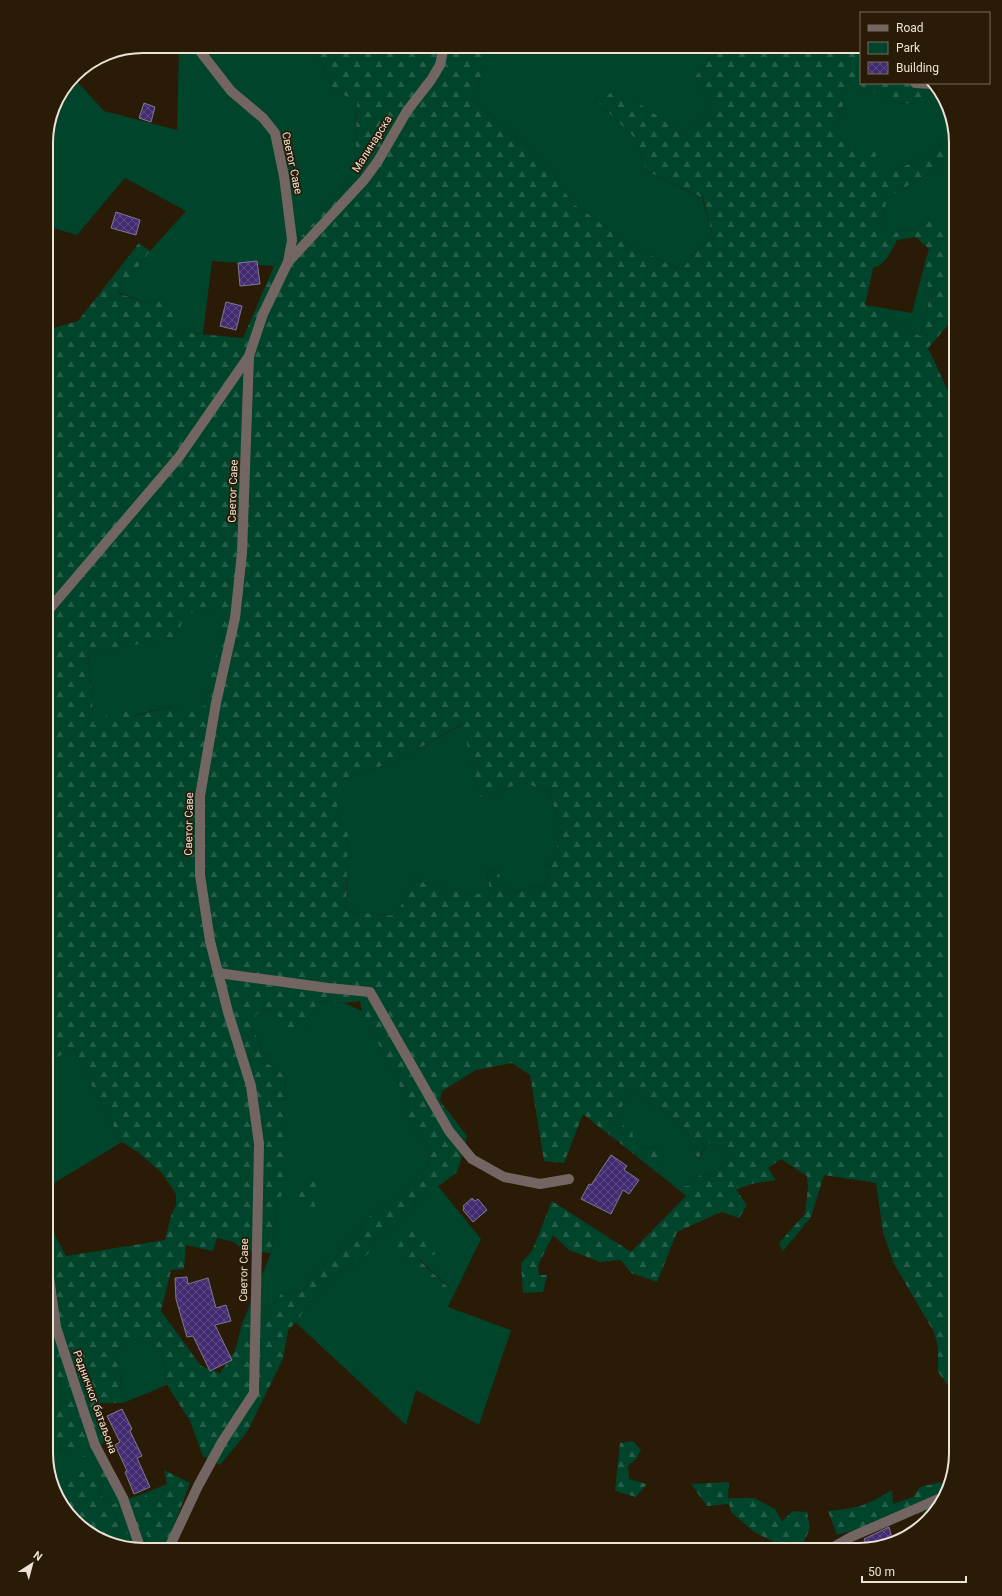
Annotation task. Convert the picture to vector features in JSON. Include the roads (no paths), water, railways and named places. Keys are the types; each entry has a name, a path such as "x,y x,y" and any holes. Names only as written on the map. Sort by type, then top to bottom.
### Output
{"street":[{"name":"Светог Саве","path":"171,1543 198,1486 254,1393 259,1144 252,1086 228,1012 210,942 200,875 200,796 216,703 235,618 242,553 248,356 263,314 288,262 292,240 284,176 275,133 263,118 230,91 201,53"},
{"name":"Малинарска","path":"288,262 364,180 378,162 407,111 431,80 440,65 443,53"},
{"path":"53,605 179,457 248,356"},
{"path":"218,973 328,988 370,992 449,1131 472,1159 504,1178 540,1184 570,1179"},
{"name":"Радничког батаљона","path":"53,1306 56,1327 95,1446 123,1498 139,1543"},
{"path":"840,1543 936,1500"}]}
